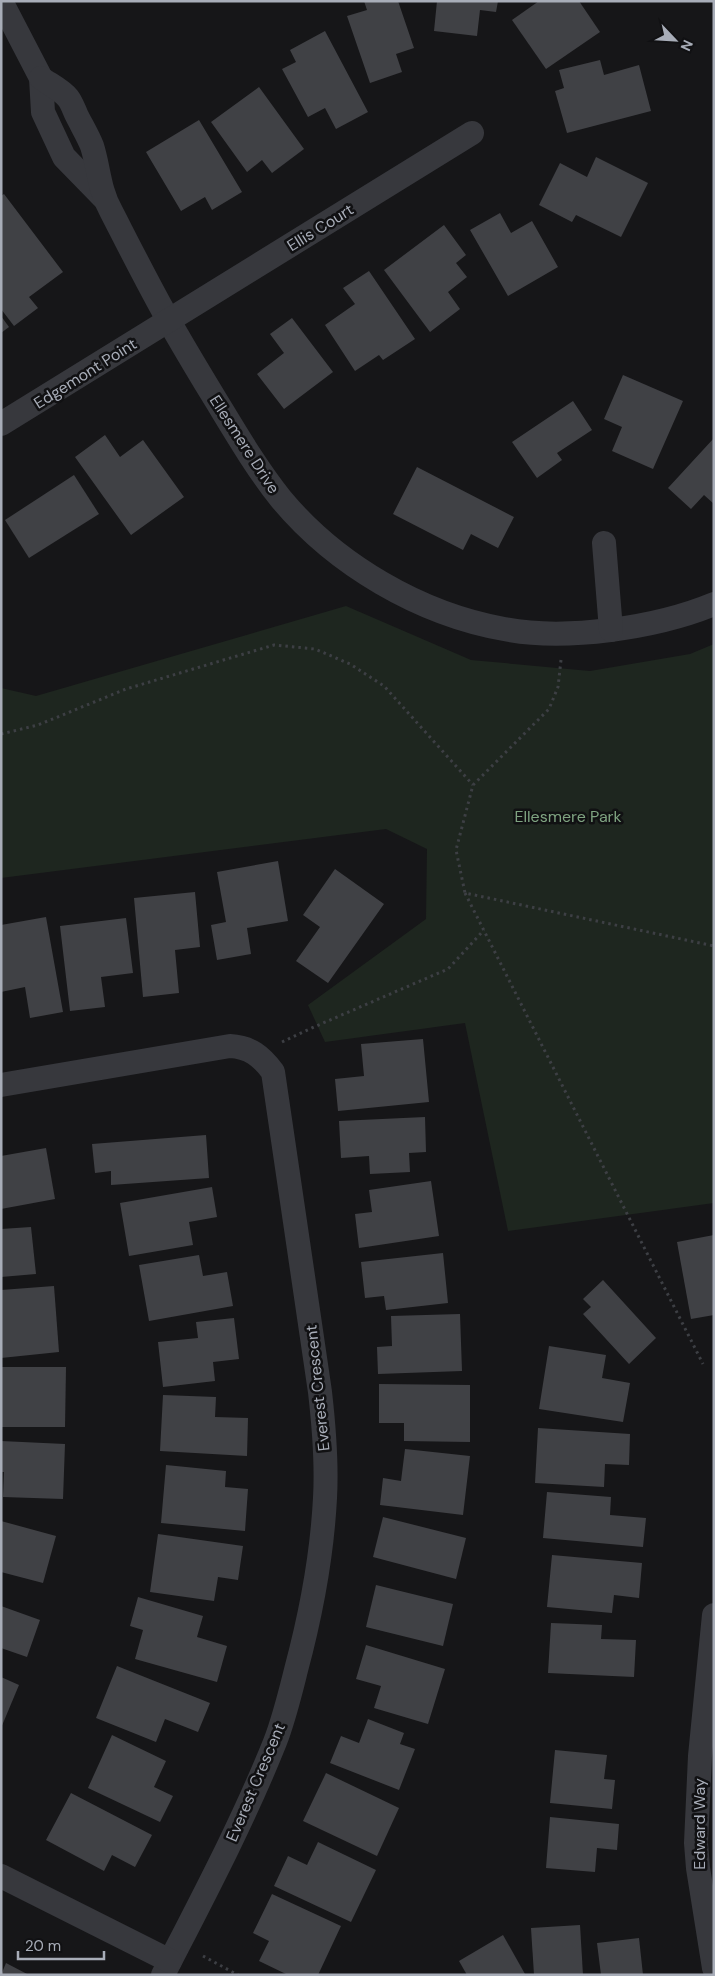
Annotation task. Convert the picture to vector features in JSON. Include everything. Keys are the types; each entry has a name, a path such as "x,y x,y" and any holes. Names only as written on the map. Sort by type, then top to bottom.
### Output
{"street":[{"name":"Ellesmere Drive","path":"1,2 41,78 68,98 91,145 103,197 168,321 251,458 300,520 321,540 380,583 407,597 437,609 502,629 557,633 611,630 672,618 714,604"},
{"name":"Ellis Court","path":"168,321 472,133"},
{"name":"Edgemont Point","path":"1,424 168,321"},
{"path":"604,543 611,630"},
{"name":"Everest Crescent","path":"1,1085 216,1048 243,1047 252,1050 266,1062 273,1072 320,1392 325,1442 325,1497 319,1554 308,1625 288,1701 275,1741 236,1832 166,1968"},
{"name":"Edward Way","path":"714,1614 710,1680 700,1756 696,1843 714,1968"},
{"path":"1,1876 166,1968"}],"path":[{"path":"1,734 38,725 126,689 274,645 315,649 350,664 384,686 473,785"},
{"path":"562,653 558,686 549,709 473,785 456,850 465,893 703,1364"},
{"path":"465,893 714,946"},
{"path":"257,1055 314,1027 448,969 484,930"},
{"path":"198,1954 238,1975"}],"green space":[{"name":"Ellesmere Park","path":"346,606 471,660 590,671 690,654 714,644 714,1203 508,1231 465,1023 325,1042 308,1005 426,919 427,849 386,829 1,878 1,688 36,696"}],"building":[{"path":"364,1 398,1 414,48 396,54 402,72 370,83 347,16 367,10"},
{"path":"437,1 498,1 496,12 480,10 477,36 434,31"},
{"path":"539,1 579,1 600,32 546,69 512,20"},
{"path":"325,31 368,112 336,129 325,108 308,117 282,69 296,62 290,50"},
{"path":"600,60 604,75 639,65 651,111 567,133 555,91 564,88 559,70"},
{"path":"259,87 304,149 272,173 262,160 247,172 211,122"},
{"path":"199,120 242,192 212,210 205,197 181,211 146,152"},
{"path":"596,157 648,183 621,237 576,215 572,222 539,205 560,163 587,177"},
{"path":"4,194 63,272 29,297 38,308 14,326 1,309 1,196"},
{"path":"500,213 511,233 532,221 558,267 508,296 470,230"},
{"path":"444,225 466,255 456,263 467,277 448,292 460,309 430,332 384,270"},
{"path":"369,271 415,339 383,360 379,355 355,371 325,325 355,304 343,288"},
{"path":"1,316 9,327 1,333"},
{"path":"292,318 333,372 284,409 257,374 284,353 270,334"},
{"path":"623,375 683,401 653,469 612,451 622,427 604,419"},
{"path":"573,401 592,430 557,453 562,460 537,478 512,442"},
{"path":"105,435 120,457 143,440 184,497 131,535 75,457"},
{"path":"714,438 714,504 704,495 691,509 668,488"},
{"path":"417,467 514,517 498,548 471,534 463,550 393,514"},
{"path":"74,475 99,514 29,558 5,520"},
{"path":"278,861 288,921 247,928 251,954 217,960 211,925 226,922 217,872"},
{"path":"335,869 384,904 328,983 296,961 320,927 303,915"},
{"path":"195,892 200,947 175,950 179,993 143,997 134,898"},
{"path":"46,917 63,1012 30,1018 25,987 1,992 1,925"},
{"path":"126,918 133,973 101,977 105,1007 70,1011 60,926"},
{"path":"423,1039 429,1102 338,1111 335,1079 364,1076 361,1044"},
{"path":"425,1117 426,1152 409,1153 410,1172 370,1174 369,1156 341,1158 339,1121"},
{"path":"206,1135 209,1178 111,1185 111,1171 95,1173 92,1144"},
{"path":"46,1148 55,1199 1,1209 1,1156"},
{"path":"431,1181 439,1236 359,1248 355,1214 372,1212 369,1190"},
{"path":"212,1187 217,1217 189,1222 193,1245 129,1256 120,1203"},
{"path":"31,1227 36,1274 1,1277 1,1229"},
{"path":"714,1235 714,1315 691,1319 677,1242"},
{"path":"443,1253 448,1303 386,1310 384,1296 365,1298 361,1262"},
{"path":"199,1255 203,1276 227,1272 233,1306 149,1321 139,1265"},
{"path":"603,1280 656,1338 629,1364 583,1314 591,1307 583,1299"},
{"path":"54,1286 59,1352 1,1358 1,1290"},
{"path":"460,1314 462,1371 378,1374 377,1347 392,1346 391,1316"},
{"path":"234,1318 239,1359 213,1362 215,1381 163,1387 158,1342 198,1338 196,1322"},
{"path":"549,1346 606,1355 602,1378 630,1383 623,1422 539,1409"},
{"path":"1,1367 66,1367 65,1427 1,1427"},
{"path":"379,1384 470,1385 470,1442 404,1441 404,1423 379,1423"},
{"path":"163,1395 216,1397 215,1417 248,1418 247,1456 160,1451"},
{"path":"538,1428 630,1434 629,1465 605,1464 604,1487 535,1483"},
{"path":"1,1441 65,1444 63,1499 3,1497 4,1472 1,1472"},
{"path":"405,1449 470,1456 463,1515 380,1505 383,1478 401,1481"},
{"path":"166,1465 226,1471 225,1487 248,1489 245,1531 161,1523"},
{"path":"547,1492 611,1497 610,1515 646,1518 643,1547 543,1538"},
{"path":"383,1517 466,1538 456,1579 373,1557"},
{"path":"1,1521 56,1536 43,1583 1,1572"},
{"path":"158,1534 243,1546 238,1580 218,1577 214,1601 150,1592"},
{"path":"552,1555 642,1563 639,1598 614,1595 612,1613 547,1607"},
{"path":"376,1585 453,1604 443,1646 366,1627"},
{"path":"138,1597 203,1616 197,1637 227,1646 217,1682 135,1659 143,1630 130,1626"},
{"path":"1,1606 40,1620 27,1657 1,1648"},
{"path":"551,1623 602,1625 601,1639 636,1640 634,1677 548,1673"},
{"path":"366,1645 445,1669 428,1724 374,1708 381,1686 356,1679"},
{"path":"117,1666 210,1703 198,1732 165,1719 156,1742 96,1718"},
{"path":"1,1677 19,1685 1,1728"},
{"path":"368,1719 404,1733 400,1744 415,1749 399,1790 330,1763 341,1736 359,1743"},
{"path":"112,1735 166,1761 154,1787 173,1796 160,1822 88,1788"},
{"path":"555,1750 607,1755 604,1779 615,1780 612,1809 550,1803"},
{"path":"326,1773 399,1808 377,1856 303,1821"},
{"path":"71,1793 152,1835 135,1867 112,1855 104,1871 46,1840"},
{"path":"550,1817 619,1824 617,1850 597,1848 595,1872 546,1868"},
{"path":"318,1842 376,1870 351,1922 274,1886 288,1856 307,1865"},
{"path":"272,1894 341,1926 318,1975 288,1975 259,1961 269,1941 253,1933"},
{"path":"580,1925 583,1975 534,1975 531,1928"},
{"path":"503,1935 525,1974 467,1975 459,1961"},
{"path":"639,1938 643,1975 601,1975 597,1943"},
{"path":"6,1963 29,1975 1,1975"}]}
